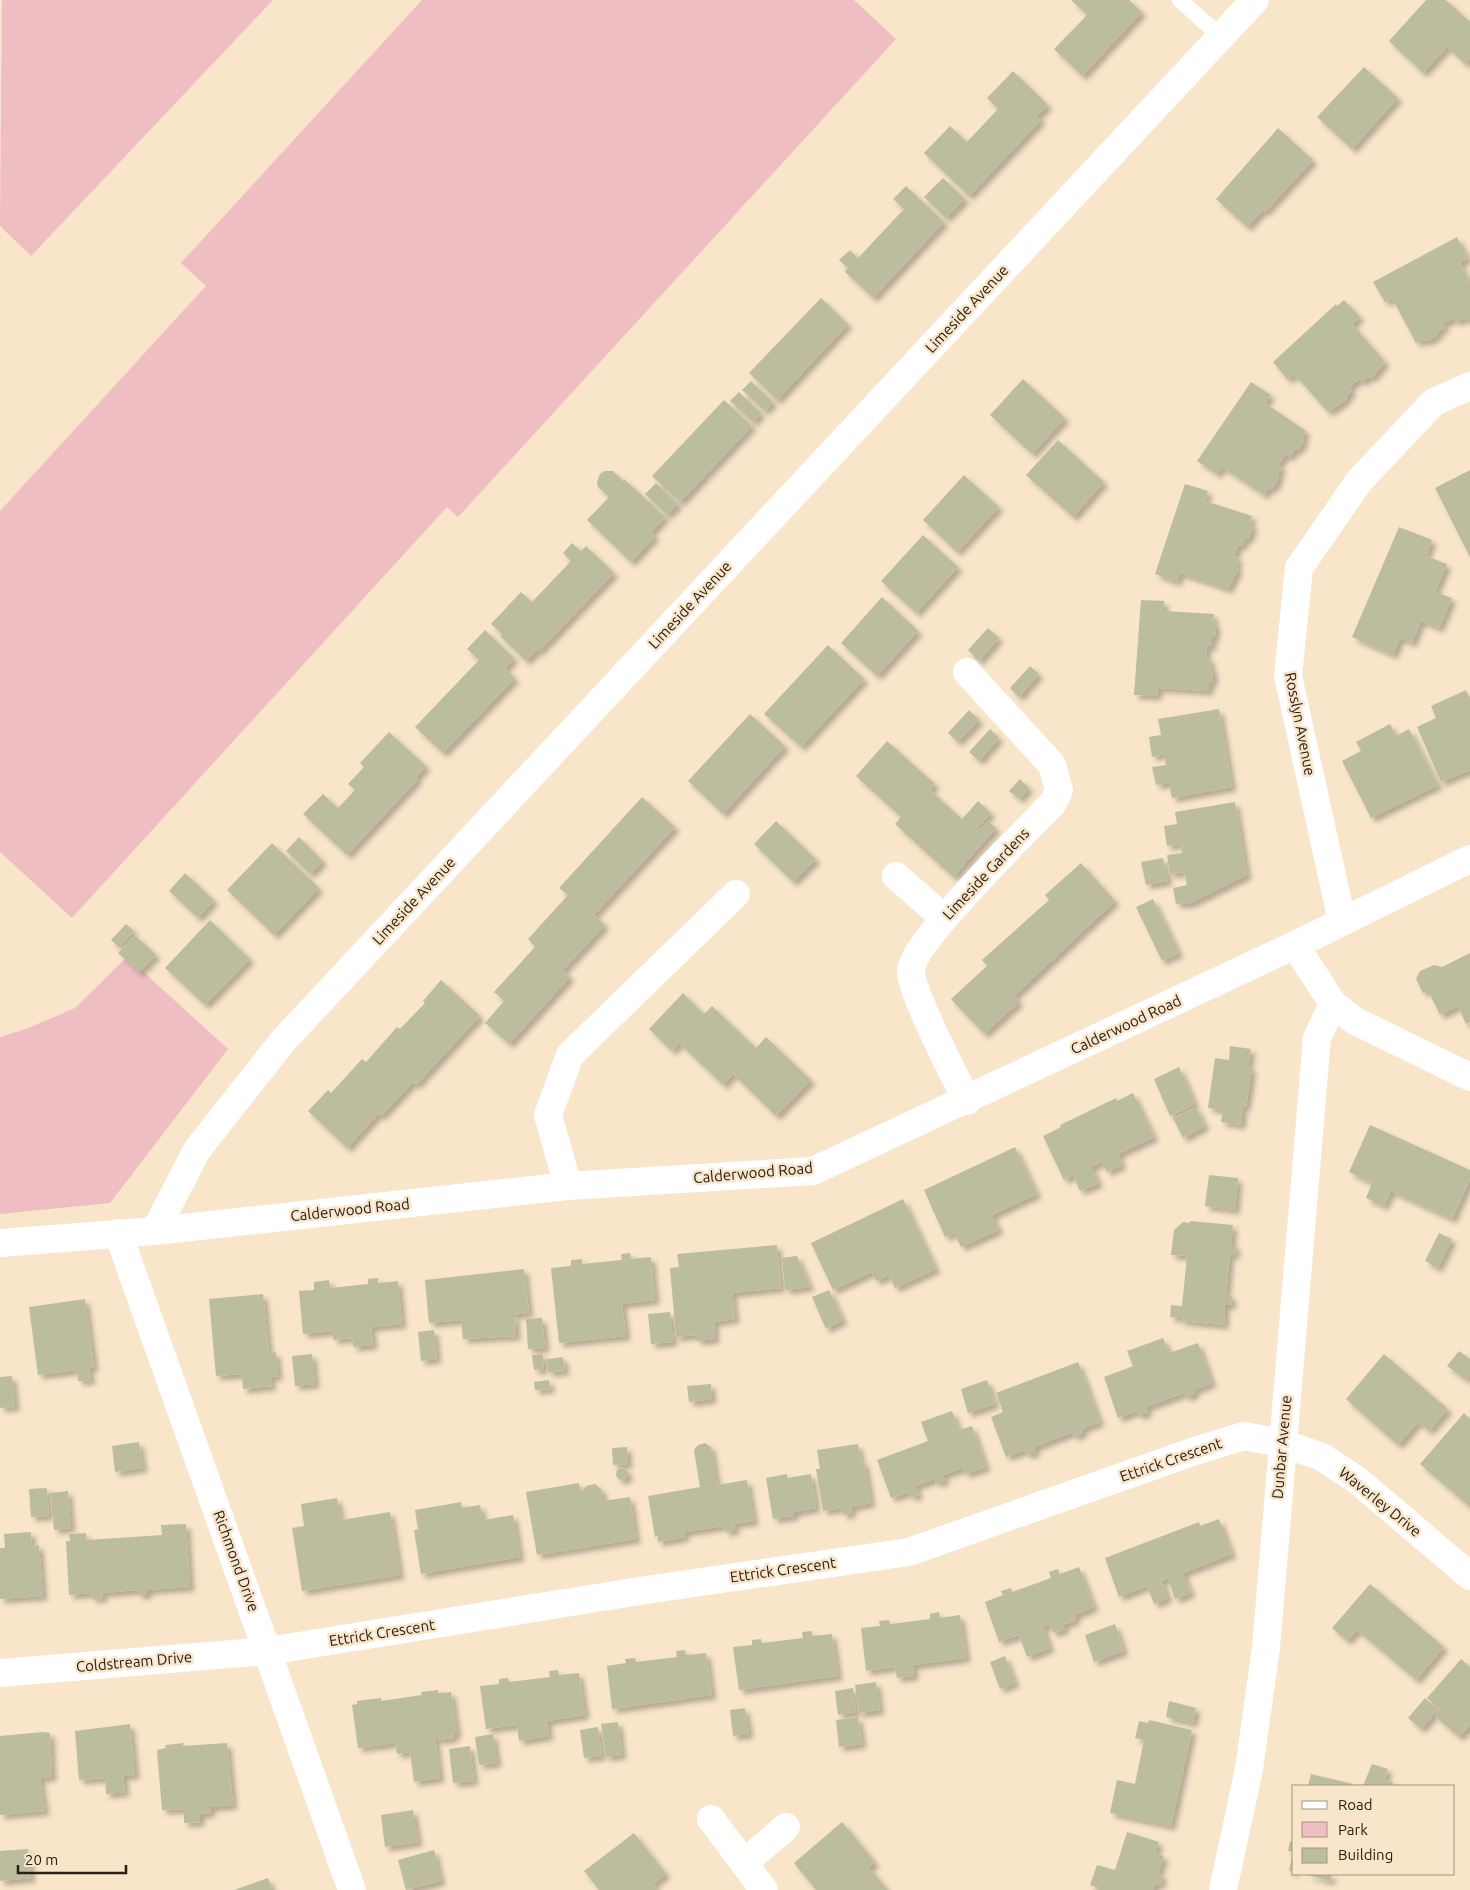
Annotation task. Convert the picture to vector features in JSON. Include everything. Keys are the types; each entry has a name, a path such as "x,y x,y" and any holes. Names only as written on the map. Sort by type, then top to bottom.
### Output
{"street":[{"name":"Limeside Avenue","path":"155,1231 196,1150 283,1041 1255,0"},
{"name":"Rosslyn Avenue","path":"1342,921 1288,676 1299,568 1360,480 1434,402 1470,386"},
{"name":"Limeside Gardens","path":"967,672 1052,765 1059,790 1053,803 944,918 916,956 911,971 928,1018 967,1100"},
{"name":"Calderwood Road","path":"0,1243 155,1231 568,1186 813,1171 1295,945 1470,859"},
{"path":"896,876 944,918"},
{"path":"568,1186 548,1115 570,1055 736,894"},
{"path":"1295,945 1334,1004 1355,1021 1470,1077"},
{"name":"Dunbar Avenue","path":"1223,1890 1248,1769 1266,1648 1317,1038 1334,1004"},
{"name":"Richmond Drive","path":"118,1233 352,1890"},
{"name":"Ettrick Crescent","path":"268,1651 646,1590 909,1552 1195,1451 1244,1436 1282,1443"},
{"name":"Waverley Drive","path":"1282,1443 1322,1458 1357,1480 1470,1576"},
{"name":"Coldstream Drive","path":"0,1673 268,1651"},
{"path":"711,1819 764,1890"},
{"path":"744,1863 786,1827"}],"lane":[{"path":"1180,0 1220,36"}],"green space":[{"path":"2,0 273,0 31,256 0,226"},
{"path":"422,0 854,0 896,39 458,517 447,507 72,918 0,852 0,511 206,286 181,263"},
{"path":"127,957 228,1049 110,1203 0,1214 0,1037 26,1029 75,1008"}],"building":[{"path":"1071,0 1129,0 1142,12 1082,76 1054,49 1087,15"},
{"path":"1426,0 1446,0 1470,22 1470,58 1465,64 1447,47 1423,73 1389,41"},
{"path":"1364,67 1398,98 1352,149 1317,117"},
{"path":"1013,71 1048,105 1037,116 1041,120 969,196 924,153 950,126 967,142 998,109 987,98"},
{"path":"1278,128 1313,160 1265,212 1263,210 1247,227 1216,199"},
{"path":"943,178 965,199 946,218 924,197"},
{"path":"906,186 944,222 873,298 845,272 848,268 839,260 850,250 858,258 904,209 893,199"},
{"path":"1457,237 1468,258 1460,263 1470,282 1470,318 1467,320 1463,318 1456,322 1454,318 1442,324 1445,328 1438,331 1437,336 1427,341 1422,340 1416,343 1392,298 1385,302 1373,282"},
{"path":"821,298 848,324 777,400 749,373"},
{"path":"1344,300 1360,317 1352,324 1385,362 1372,378 1368,377 1362,382 1359,379 1349,387 1352,391 1346,400 1328,412 1294,374 1288,380 1273,362 1336,304 1337,306"},
{"path":"1023,379 1065,418 1032,454 990,415"},
{"path":"751,381 773,402 765,411 742,390"},
{"path":"1251,382 1271,395 1265,403 1306,431 1303,436 1304,441 1298,450 1294,450 1290,457 1286,454 1278,465 1282,468 1278,474 1279,478 1273,488 1268,489 1264,495 1222,467 1217,474 1197,461"},
{"path":"739,392 761,413 753,422 730,401"},
{"path":"724,400 752,426 680,502 652,476"},
{"path":"1058,440 1104,482 1073,517 1026,475"},
{"path":"1470,470 1470,557 1435,488"},
{"path":"604,471 613,471 623,481 625,480 665,517 651,532 655,536 631,562 587,520 609,497 598,487 597,482 600,474"},
{"path":"964,475 999,507 957,552 923,520"},
{"path":"656,483 678,504 667,515 645,494"},
{"path":"1185,484 1208,491 1205,501 1252,516 1250,523 1253,527 1249,538 1245,539 1242,546 1238,545 1234,557 1239,558 1236,566 1238,570 1228,589 1180,573 1177,582 1155,574"},
{"path":"1399,527 1432,540 1426,556 1447,564 1435,592 1452,598 1439,628 1421,621 1412,643 1400,638 1393,655 1352,637"},
{"path":"923,535 958,567 916,613 881,581"},
{"path":"572,543 581,551 586,546 614,573 539,651 537,650 526,661 500,636 502,634 491,624 521,592 532,602 571,561 563,553"},
{"path":"882,597 918,631 877,676 841,643"},
{"path":"1141,600 1164,601 1164,611 1214,614 1215,636 1212,638 1212,646 1207,646 1206,658 1211,659 1210,666 1213,669 1213,681 1209,684 1209,691 1158,688 1157,696 1134,695"},
{"path":"988,628 999,638 979,661 968,650"},
{"path":"485,630 514,658 505,668 515,678 443,753 415,727 479,660 467,649"},
{"path":"828,645 864,679 801,747 764,714"},
{"path":"1030,666 1039,674 1019,697 1010,688"},
{"path":"1466,690 1470,699 1470,770 1441,782 1417,727 1436,718 1431,706"},
{"path":"1219,709 1232,787 1172,798 1169,783 1156,785 1152,767 1166,765 1164,754 1152,757 1149,737 1161,735 1158,719"},
{"path":"969,710 979,720 958,742 948,733"},
{"path":"750,714 785,746 723,814 688,781"},
{"path":"1390,724 1396,736 1409,729 1438,785 1371,818 1342,761 1361,751 1356,742"},
{"path":"990,729 999,738 979,761 969,752"},
{"path":"389,732 426,766 416,777 418,779 347,855 303,814 323,794 338,808 355,790 348,784 364,767 360,763"},
{"path":"887,741 935,784 930,790 962,819 978,801 991,813 978,827 980,829 988,821 996,828 953,877 895,824 901,817 856,776"},
{"path":"1020,779 1029,788 1019,799 1009,791"},
{"path":"642,797 675,827 594,915 605,925 563,970 570,977 509,1044 485,1023 504,1001 494,992 535,947 528,939 568,895 559,888"},
{"path":"1235,802 1247,875 1191,903 1176,904 1173,888 1187,885 1184,872 1170,874 1167,855 1182,853 1180,844 1167,846 1164,826 1177,824 1175,812"},
{"path":"776,821 816,859 793,882 754,844"},
{"path":"299,837 323,861 310,874 286,851"},
{"path":"272,843 319,888 274,935 227,890"},
{"path":"1163,858 1168,881 1146,885 1141,862"},
{"path":"1081,863 1115,901 1014,996 1019,1002 984,1034 951,999 987,966 982,960 1049,900 1045,895"},
{"path":"185,873 214,900 198,918 169,891"},
{"path":"1153,899 1179,953 1162,961 1136,907"},
{"path":"210,920 250,959 205,1005 165,968"},
{"path":"126,924 134,931 119,947 111,940"},
{"path":"135,935 156,955 139,972 118,953"},
{"path":"1470,953 1470,1022 1466,1024 1458,1006 1440,1015 1428,990 1423,993 1416,979 1420,971 1434,965 1442,967"},
{"path":"441,980 480,1016 416,1085 413,1082 381,1116 378,1114 347,1148 308,1111 328,1090 331,1093 362,1059 366,1062 397,1027 400,1029 425,1003 423,1001"},
{"path":"683,993 704,1014 712,1006 756,1048 766,1037 811,1080 776,1116 733,1074 723,1085 679,1043 672,1051 649,1029"},
{"path":"1230,1046 1251,1049 1248,1067 1252,1068 1246,1107 1243,1106 1241,1125 1221,1122 1223,1110 1208,1108 1215,1058 1229,1060"},
{"path":"1179,1067 1195,1104 1170,1116 1154,1079"},
{"path":"1133,1093 1154,1137 1118,1154 1122,1165 1107,1172 1102,1162 1091,1167 1099,1183 1080,1191 1073,1175 1064,1180 1043,1136 1061,1127 1060,1125 1116,1098 1117,1101"},
{"path":"1196,1107 1205,1126 1183,1138 1173,1118"},
{"path":"1370,1125 1470,1170 1470,1179 1452,1219 1391,1191 1384,1206 1366,1198 1372,1183 1349,1172"},
{"path":"1015,1147 1037,1194 992,1215 999,1230 961,1247 954,1233 945,1237 924,1190"},
{"path":"1209,1175 1238,1178 1235,1210 1205,1206"},
{"path":"903,1199 936,1269 895,1288 889,1275 876,1281 872,1272 833,1290 811,1243"},
{"path":"1190,1221 1233,1225 1231,1245 1236,1245 1235,1255 1230,1254 1226,1295 1232,1296 1231,1305 1225,1305 1224,1325 1181,1321 1181,1318 1170,1317 1171,1305 1182,1306 1187,1256 1171,1255 1174,1230 1183,1222 1190,1223"},
{"path":"1439,1233 1452,1239 1438,1268 1425,1261"},
{"path":"777,1245 781,1288 732,1293 735,1319 714,1322 715,1339 697,1341 697,1335 676,1337 670,1268 679,1267 677,1254"},
{"path":"630,1253 631,1259 651,1257 655,1300 622,1304 626,1336 559,1343 551,1268 571,1266 571,1260 582,1259 582,1264 622,1260 621,1254"},
{"path":"797,1256 810,1287 785,1290 782,1258"},
{"path":"524,1269 529,1313 498,1316 499,1334 499,1318 515,1316 516,1336 463,1339 461,1320 429,1323 425,1280"},
{"path":"378,1278 378,1283 398,1281 402,1324 371,1327 373,1345 353,1347 352,1338 333,1340 333,1331 303,1334 299,1291 314,1290 314,1282 329,1280 330,1288 368,1284 368,1279"},
{"path":"829,1290 843,1320 826,1329 812,1297"},
{"path":"263,1294 269,1353 276,1352 278,1376 270,1377 272,1386 243,1389 242,1374 216,1376 209,1299"},
{"path":"85,1299 94,1367 89,1368 91,1380 78,1381 77,1370 38,1375 29,1307"},
{"path":"670,1312 673,1342 651,1344 648,1314"},
{"path":"542,1318 545,1348 528,1349 526,1319"},
{"path":"434,1330 437,1359 421,1361 418,1332"},
{"path":"1163,1338 1169,1353 1198,1343 1212,1383 1194,1390 1195,1394 1186,1397 1184,1393 1146,1407 1148,1412 1139,1416 1137,1411 1118,1418 1104,1377 1133,1366 1127,1351"},
{"path":"1459,1351 1470,1359 1470,1374 1466,1380 1447,1366"},
{"path":"312,1354 315,1384 295,1386 292,1356"},
{"path":"543,1354 544,1369 534,1370 532,1355"},
{"path":"1384,1354 1448,1409 1429,1431 1418,1422 1398,1445 1346,1399"},
{"path":"563,1357 565,1371 548,1372 547,1359"},
{"path":"1078,1362 1100,1422 1082,1429 1083,1433 1074,1437 1073,1432 1034,1447 1036,1452 1027,1455 1025,1450 1006,1457 991,1417 1003,1412 996,1393"},
{"path":"12,1376 15,1407 0,1408 0,1377"},
{"path":"549,1380 550,1389 535,1390 534,1382"},
{"path":"987,1380 995,1404 968,1413 961,1389"},
{"path":"711,1384 712,1399 689,1402 687,1386"},
{"path":"952,1411 959,1430 972,1426 986,1467 965,1474 963,1468 943,1475 945,1481 936,1483 935,1479 915,1486 919,1495 911,1497 909,1492 891,1498 877,1460 928,1441 921,1422"},
{"path":"1464,1413 1470,1419 1470,1507 1420,1464"},
{"path":"139,1442 143,1468 115,1472 112,1446"},
{"path":"705,1443 711,1447 717,1485 747,1480 754,1521 734,1524 735,1530 725,1532 724,1526 684,1532 685,1537 658,1542 658,1536 655,1537 648,1496 700,1487 694,1450 698,1445"},
{"path":"858,1444 861,1462 864,1461 871,1503 851,1507 852,1513 843,1515 842,1508 823,1511 816,1469 820,1469 817,1450"},
{"path":"627,1447 628,1464 613,1465 612,1448"},
{"path":"620,1468 624,1468 628,1474 624,1480 620,1480 616,1476 616,1472"},
{"path":"787,1474 787,1478 811,1474 816,1508 794,1512 794,1516 773,1519 766,1478"},
{"path":"579,1483 583,1505 582,1493 586,1486 595,1484 602,1490 603,1501 630,1497 636,1539 537,1555 526,1492"},
{"path":"47,1488 49,1516 31,1517 29,1489"},
{"path":"68,1491 71,1528 54,1530 50,1493"},
{"path":"337,1498 341,1520 390,1512 400,1575 302,1591 292,1528 304,1526 301,1504"},
{"path":"461,1502 461,1508 480,1505 483,1520 513,1515 520,1557 421,1574 414,1530 418,1529 415,1510"},
{"path":"1219,1519 1232,1554 1183,1573 1191,1593 1175,1599 1168,1578 1162,1581 1168,1598 1154,1604 1147,1586 1119,1597 1105,1558 1199,1522 1200,1526"},
{"path":"186,1524 190,1587 147,1590 147,1595 138,1595 138,1590 102,1593 103,1598 92,1599 91,1593 69,1595 66,1541 70,1541 69,1534 86,1533 86,1540 162,1535 161,1525"},
{"path":"31,1532 32,1546 39,1545 43,1596 0,1599 0,1548 5,1548 4,1534"},
{"path":"1079,1567 1094,1607 1075,1615 1076,1620 1063,1625 1065,1629 1053,1633 1050,1624 1043,1627 1050,1648 1027,1657 1019,1635 999,1642 985,1602 1003,1595 1001,1591 1011,1588 1012,1592 1051,1578 1049,1572 1058,1569 1060,1574"},
{"path":"1370,1584 1444,1647 1416,1680 1357,1630 1347,1641 1332,1628"},
{"path":"939,1612 940,1618 960,1615 966,1658 913,1665 914,1676 897,1678 895,1667 866,1671 861,1628 880,1626 879,1621 889,1620 890,1624 930,1619 930,1614"},
{"path":"1115,1624 1124,1651 1094,1662 1085,1635"},
{"path":"812,1631 812,1636 832,1634 838,1676 739,1690 733,1647 752,1645 752,1640 761,1639 762,1643 803,1638 802,1632"},
{"path":"685,1650 686,1655 706,1653 712,1695 612,1709 607,1666 626,1663 625,1659 635,1658 636,1662 677,1657 676,1651"},
{"path":"1005,1656 1015,1683 1000,1689 990,1662"},
{"path":"1461,1659 1470,1667 1470,1725 1459,1737 1435,1716 1440,1710 1427,1698"},
{"path":"558,1670 559,1675 579,1673 585,1715 547,1721 549,1736 519,1741 517,1725 486,1729 480,1686 499,1684 499,1679 508,1678 509,1682 550,1677 549,1671"},
{"path":"876,1682 880,1710 859,1713 855,1685"},
{"path":"853,1688 856,1712 838,1715 835,1691"},
{"path":"438,1690 438,1693 451,1692 457,1734 453,1734 454,1738 438,1740 435,1737 440,1778 414,1782 410,1752 397,1754 395,1743 358,1748 352,1705 357,1704 357,1701 381,1698 381,1701 422,1695 421,1692"},
{"path":"1425,1698 1438,1709 1421,1729 1408,1718"},
{"path":"1169,1701 1196,1708 1193,1723 1166,1717"},
{"path":"745,1708 749,1734 733,1736 730,1710"},
{"path":"858,1717 862,1744 839,1747 836,1720"},
{"path":"1149,1720 1192,1730 1171,1826 1110,1813 1117,1780 1135,1784 1144,1740 1135,1738 1139,1721 1148,1723"},
{"path":"618,1722 622,1755 606,1757 601,1724"},
{"path":"130,1724 135,1775 123,1776 125,1792 106,1794 105,1778 79,1780 75,1731"},
{"path":"598,1727 602,1756 584,1758 580,1730"},
{"path":"50,1733 52,1777 40,1778 45,1811 0,1815 0,1736"},
{"path":"493,1734 497,1763 479,1765 475,1737"},
{"path":"184,1743 183,1746 227,1743 233,1805 211,1807 210,1813 200,1814 200,1822 184,1823 184,1809 162,1810 157,1750 166,1748 165,1745"},
{"path":"470,1746 474,1781 453,1783 449,1749"},
{"path":"1372,1764 1388,1769 1385,1780 1393,1782 1392,1785 1363,1785"},
{"path":"1311,1774 1353,1784 1353,1785 1308,1785"},
{"path":"413,1810 418,1842 385,1847 381,1815"},
{"path":"842,1822 875,1862 869,1868 888,1890 816,1890 794,1863"},
{"path":"1127,1832 1159,1842 1155,1853 1164,1856 1158,1874 1163,1875 1160,1885 1155,1884 1153,1890 1099,1890 1099,1888 1090,1885 1097,1865 1115,1870"},
{"path":"634,1833 666,1874 653,1884 658,1890 599,1890 584,1871"},
{"path":"1290,1841 1292,1842 1292,1852 1288,1851"},
{"path":"28,1849 31,1878 0,1881 0,1851"},
{"path":"434,1850 441,1881 406,1890 398,1860"},
{"path":"1292,1857 1292,1872 1289,1871"},
{"path":"1308,1875 1332,1875 1330,1881"},
{"path":"268,1878 272,1890 234,1890"}]}
